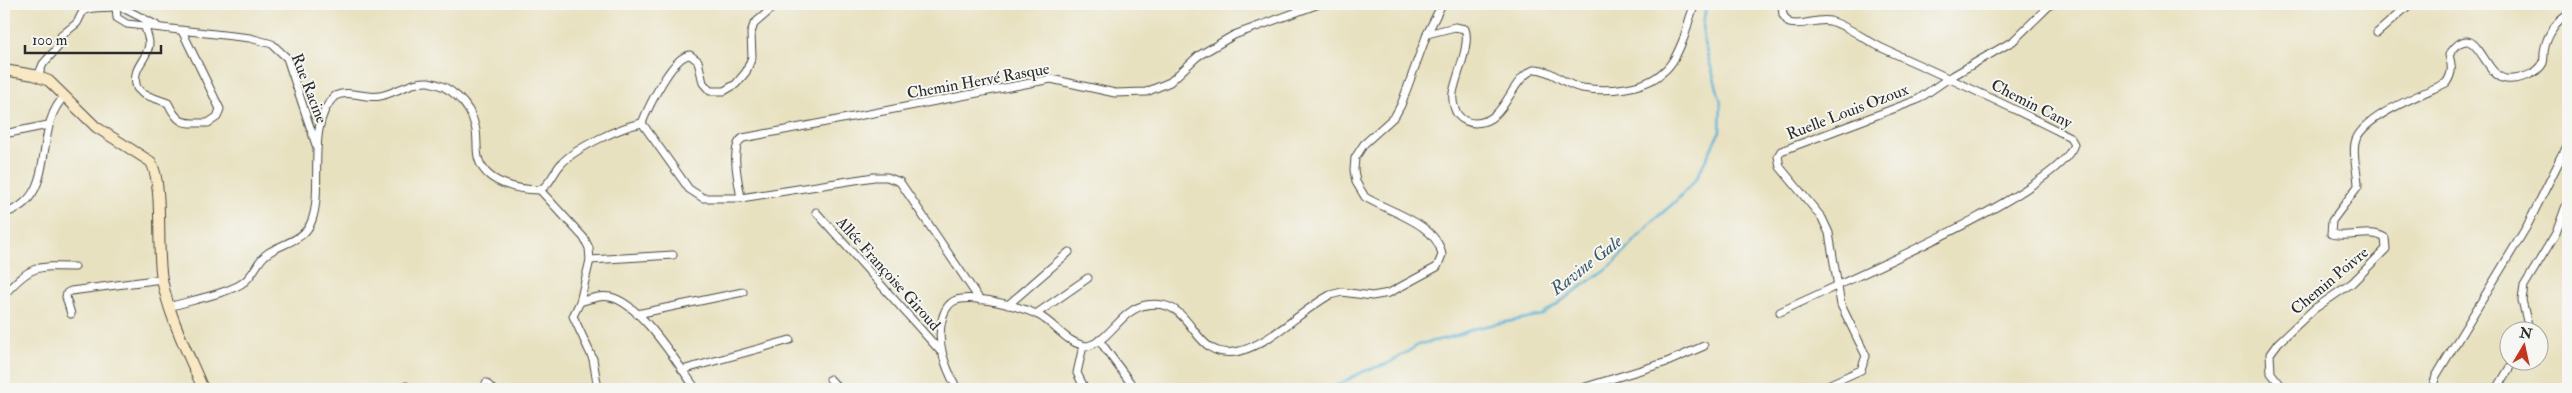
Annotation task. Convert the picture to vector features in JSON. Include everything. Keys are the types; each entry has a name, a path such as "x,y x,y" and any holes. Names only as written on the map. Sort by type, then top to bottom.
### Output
{"main road":[{"path":"4,70 38,76 49,81 96,127 122,146 145,157 155,168 158,183 158,251 162,279 169,307 203,389"}],"street":[{"path":"540,190 552,179 562,162 572,155 621,129 642,123 671,68 676,61 686,55 698,61 706,90 721,92 736,84 750,65 754,24 777,4"},
{"name":"Chemin Hervé Rasque","path":"741,198 735,149 743,138 1051,79 1115,94 1146,92 1170,82 1198,56 1234,35 1319,4"},
{"path":"957,389 941,353 941,322 948,307 960,299 1008,305 1036,314 1072,341 1084,346 1093,345 1136,308 1156,305 1167,307 1184,316 1211,350 1228,353 1240,351 1256,344 1330,295 1342,292 1380,295 1396,289 1439,265 1441,250 1433,237 1421,227 1365,197 1359,189 1354,170 1359,151 1395,116 1401,105 1427,34 1442,4"},
{"path":"1427,34 1455,27 1465,30 1466,40 1453,94 1454,106 1458,115 1465,120 1472,123 1482,122 1497,113 1524,77 1536,69 1547,72 1571,86 1590,90 1620,88 1656,78 1672,63 1678,52 1696,4"},
{"name":"Chemin Cany","path":"1780,312 2007,203 2047,174 2073,147 2074,142 2070,137 1881,48 1836,23 1820,20 1801,24 1789,23 1783,14 1782,4"},
{"path":"1948,78 2013,41 2051,4"},
{"path":"2376,33 2410,4"},
{"path":"38,76 42,64 55,51 61,36 77,23 83,11 92,8 119,6"},
{"name":"Rue Racine","path":"161,28 119,6 117,18 121,22 145,27 264,41 280,50 287,58 317,146"},
{"name":"Chemin Poivre","path":"2284,389 2271,373 2270,354 2274,348 2314,309 2352,283 2386,249 2385,238 2380,234 2371,233 2344,237 2331,234 2332,221 2358,186 2354,145 2358,132 2369,122 2446,83 2451,77 2452,69 2449,55 2456,44 2472,43 2480,51 2492,73 2504,79 2534,73 2543,63 2546,41 2553,29 2568,15"},
{"path":"145,27 149,43 136,72 135,84 139,92 168,103 176,118 181,122 208,124 217,117 220,109 182,31"},
{"name":"Ruelle Louis Ozoux","path":"1839,283 1829,233 1822,218 1780,167 1778,156 1780,151 1917,100 1948,78"},
{"path":"169,307 237,286 249,278 266,254 302,236 308,228 314,213 317,146 329,104 335,96 346,93 380,96 410,85 428,82 449,90 465,105 475,127 479,159 488,174 493,178 521,189 540,190 584,238 589,248 590,260 580,302 574,311 574,322 593,359 598,389"},
{"path":"4,214 25,203 31,196 39,177 48,125 66,96"},
{"path":"642,123 693,194 703,198 741,198 874,177 894,178 900,182 980,300"},
{"path":"4,134 48,125"},
{"path":"2432,389 2436,376 2527,226 2568,144"},
{"path":"2527,320 2522,300 2524,286 2556,234 2568,200"},
{"name":"Allée Françoise Giroud","path":"816,212 941,353"},
{"path":"1008,305 1069,252"},
{"path":"590,260 673,254"},
{"path":"4,295 30,270 48,266 75,267"},
{"path":"1036,314 1088,278"},
{"path":"71,314 66,297 67,293 71,291 162,279"},
{"path":"1819,389 1861,370 1866,360 1864,351 1841,305 1839,283"},
{"path":"637,314 743,292"},
{"path":"580,302 600,296 622,302 637,314 696,389"},
{"path":"682,370 790,340"},
{"path":"1099,340 1135,389"},
{"path":"1084,346 1077,373 1085,389"},
{"path":"1579,389 1667,362 1704,346"},
{"path":"2497,389 2508,370"},
{"path":"830,379 838,389"},
{"path":"486,383 492,389"}],"waterway":[{"name":"Ravine Gale","path":"1330,389 1362,372 1389,363 1420,344 1452,337 1476,328 1542,315 1614,263 1655,219 1675,202 1696,179 1720,131 1721,102 1704,43 1703,24 1706,6"}]}
